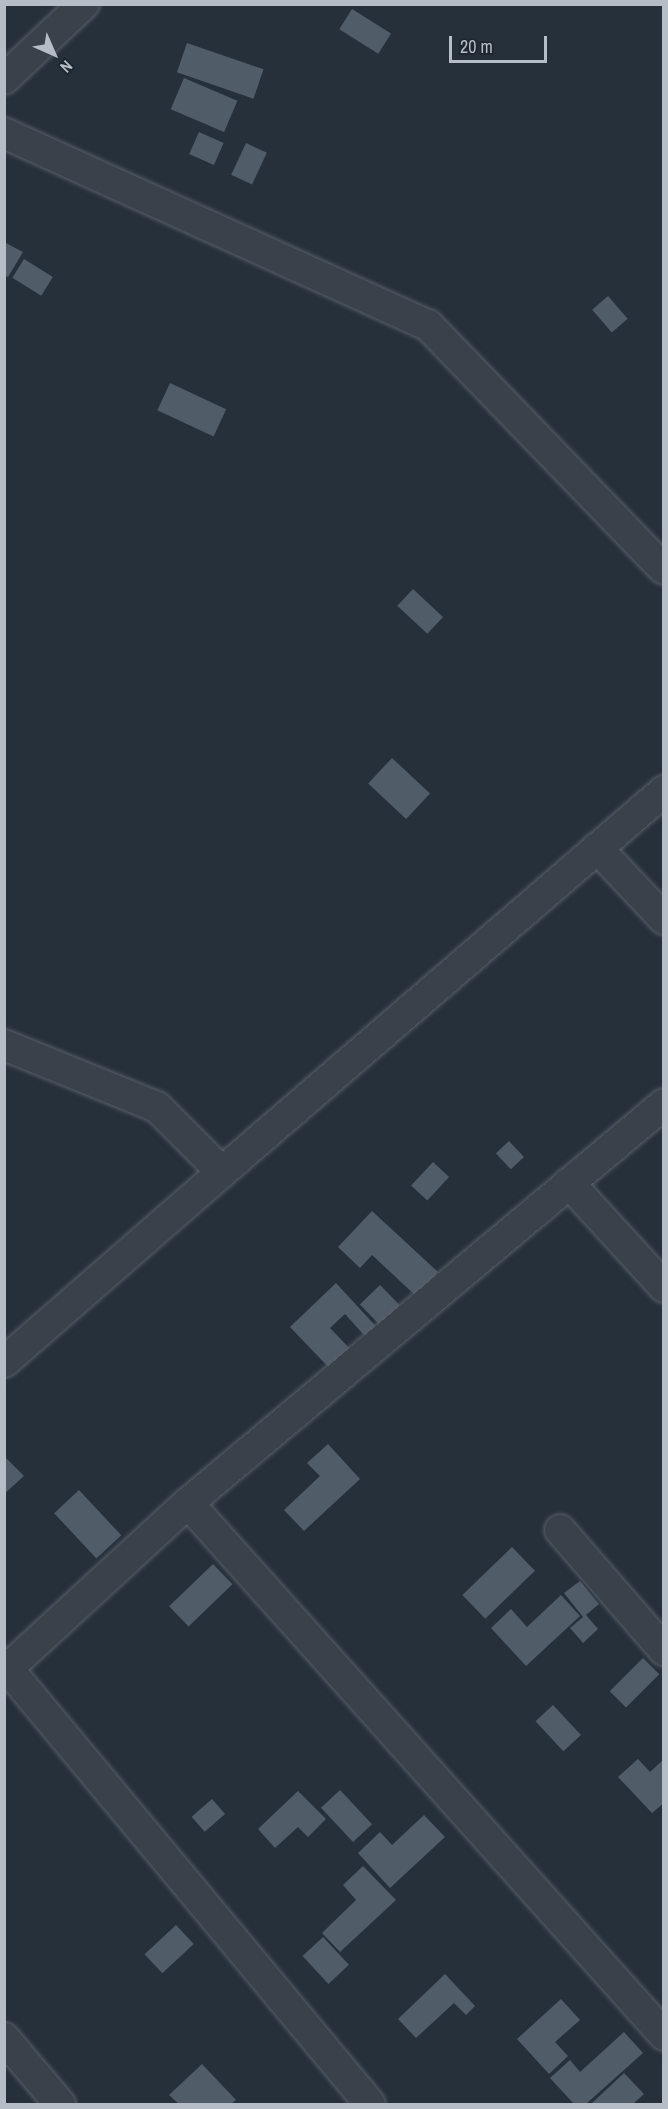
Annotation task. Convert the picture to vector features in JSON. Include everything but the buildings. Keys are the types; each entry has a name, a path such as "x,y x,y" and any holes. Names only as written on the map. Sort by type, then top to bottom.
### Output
{"street":[{"path":"4,79 84,4"},
{"path":"4,133 428,325 663,569"},
{"path":"4,1362 663,791"},
{"path":"597,848 663,919"},
{"path":"4,1045 158,1107 222,1172"},
{"path":"370,2104 6,1668 188,1503 663,1104"},
{"path":"569,1183 663,1287"},
{"path":"188,1503 663,2035"},
{"path":"560,1530 663,1650"},
{"path":"4,2038 60,2104"}]}
